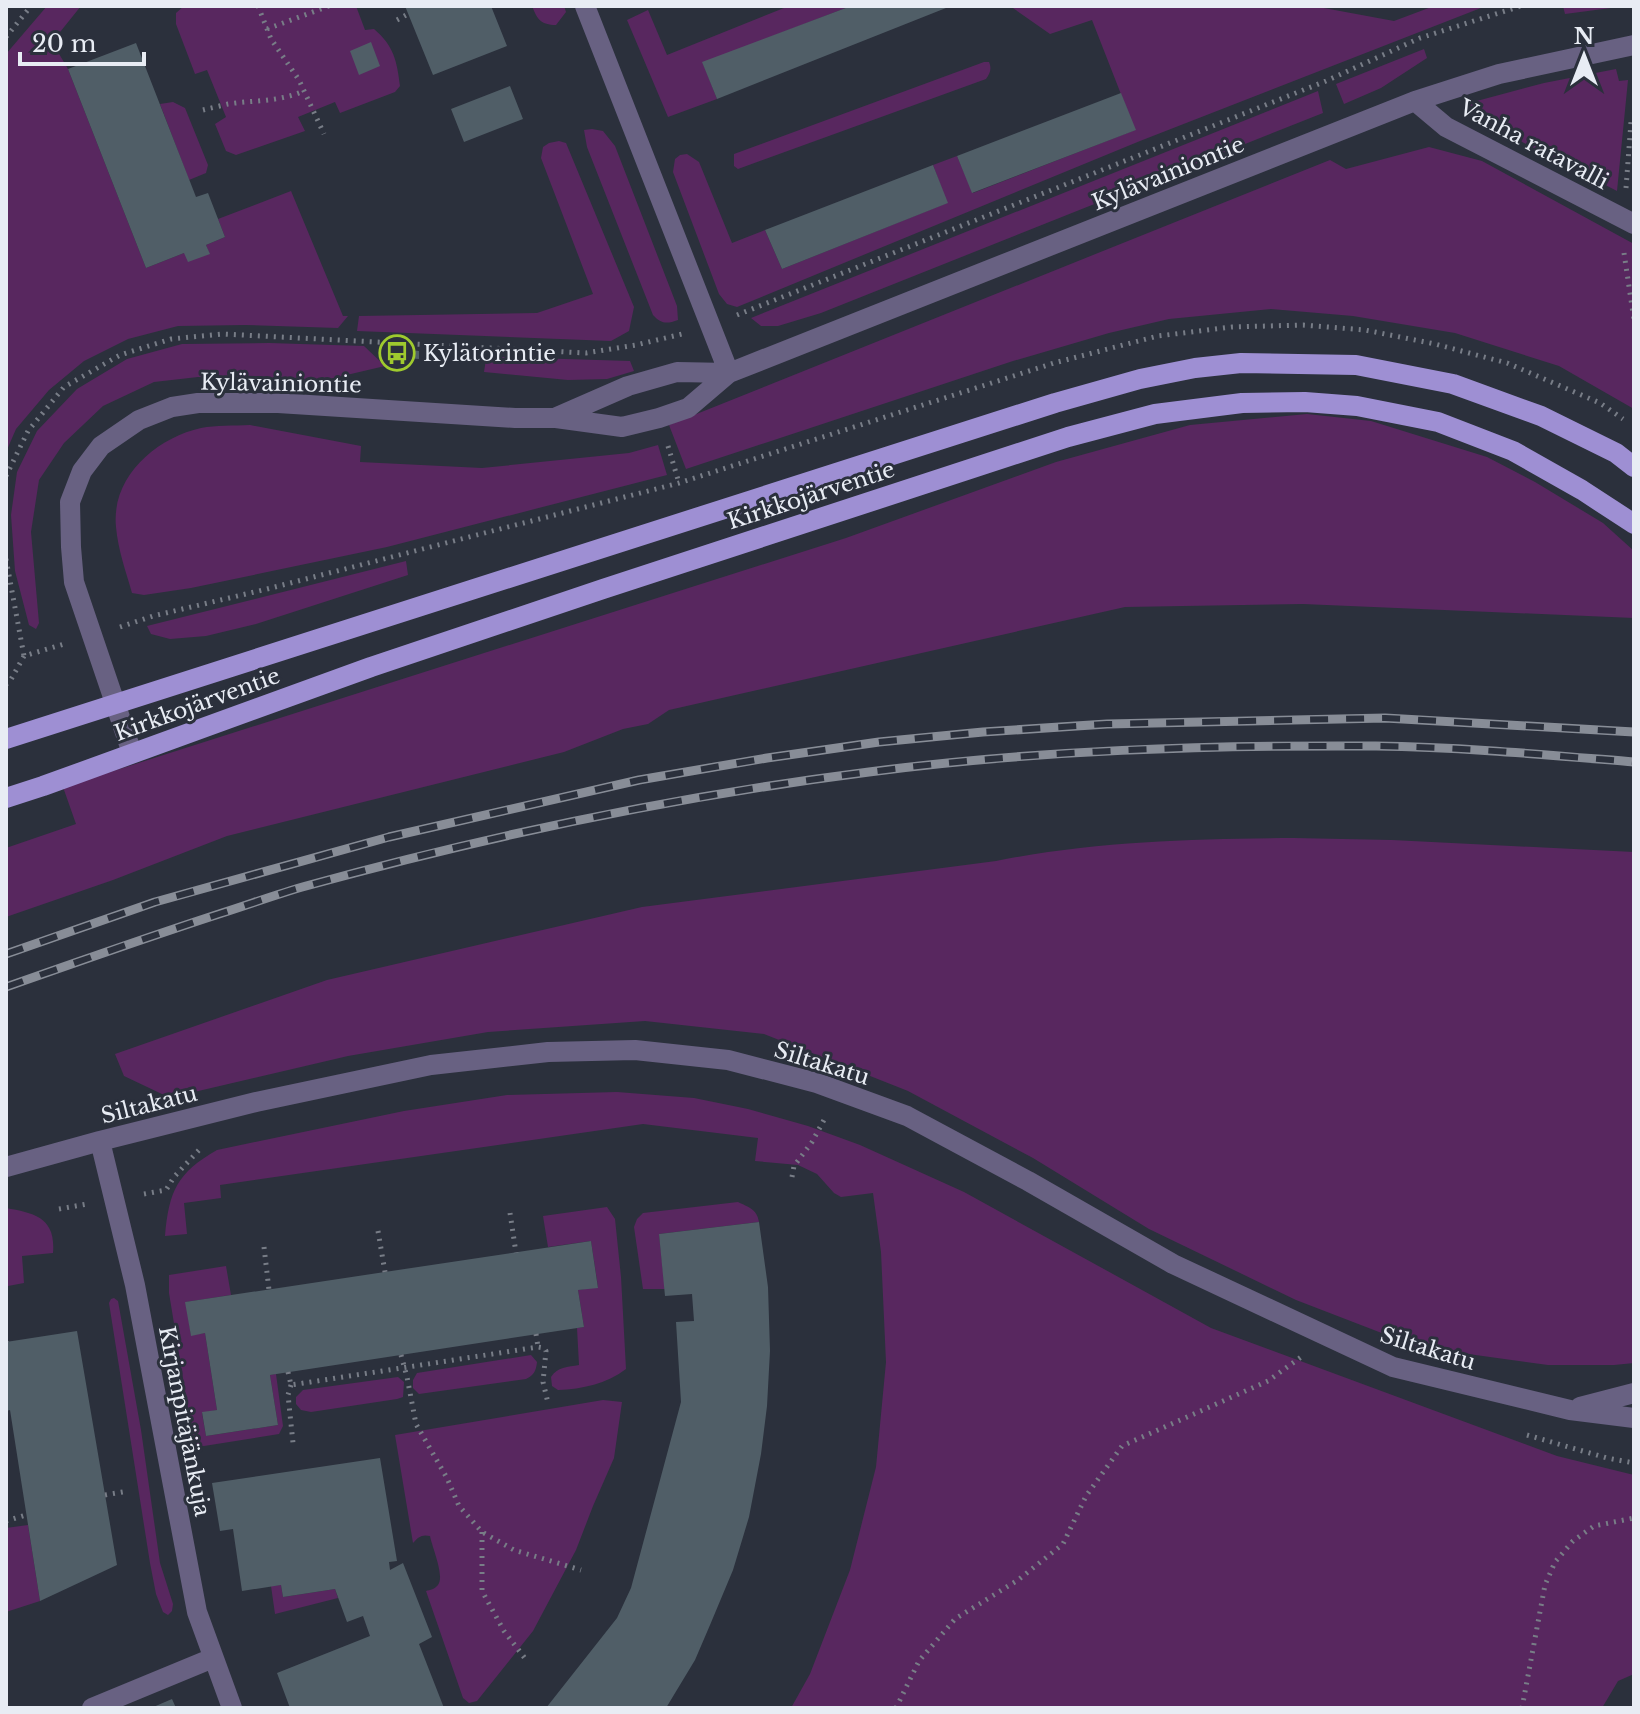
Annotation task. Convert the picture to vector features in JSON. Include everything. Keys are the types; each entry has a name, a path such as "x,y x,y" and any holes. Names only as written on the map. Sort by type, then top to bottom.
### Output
{"main road":[{"name":"Kirkkojärventie","path":"6,739 1055,403 1140,379 1195,368 1241,363 1356,365 1453,384 1541,416 1616,453 1634,467"},
{"name":"Kirkkojärventie","path":"6,798 588,593 1068,437 1155,414 1242,403 1305,402 1357,406 1438,422 1513,451 1634,524"}],"street":[{"path":"585,6 729,373"},
{"name":"Kylävainiontie","path":"132,753 74,582 70,502 82,471 101,446 139,420 172,407 198,403 278,403 556,418 622,427 659,418 688,408 729,373 1415,101 1499,74 1634,45"},
{"name":"Vanha ratavalli","path":"1415,101 1446,127 1634,224"},
{"name":"Kylävainiontie","path":"556,418 628,386 677,372 729,373"},
{"name":"Siltakatu","path":"6,1167 256,1102 431,1065 548,1052 621,1050 728,1060 817,1083 907,1116 1173,1264 1393,1367 1570,1410 1634,1418"},
{"name":"Kirjanpitäjänkuja","path":"100,1141 135,1285 197,1612 232,1708"},
{"name":"Siltakatu","path":"1570,1410 1634,1393"},
{"path":"92,1708 213,1658"}],"path":[{"path":"6,37 31,6"},
{"path":"258,6 271,39 299,80 324,134"},
{"path":"267,29 329,6"},
{"path":"6,476 28,431 64,387 120,355 171,339 223,334 586,353 636,345 710,326 1326,81 1420,38 1521,6"},
{"path":"397,20 408,14"},
{"path":"203,110 289,97 304,91"},
{"path":"1626,189 1631,122"},
{"path":"1624,251 1634,320"},
{"path":"665,438 679,483"},
{"path":"6,559 24,656"},
{"path":"792,1177 794,1166 825,1117 812,1113"},
{"path":"166,1190 199,1150 212,1147"},
{"path":"510,1213 516,1253"},
{"path":"378,1231 385,1272"},
{"path":"264,1247 269,1290"},
{"path":"536,1334 538,1347"},
{"path":"291,1385 538,1347 546,1351 543,1382 548,1403"},
{"path":"896,1708 919,1661 955,1619 1018,1580 1063,1544 1086,1496 1122,1446 1268,1381 1304,1355 1289,1349"},
{"path":"401,1355 416,1424 459,1506 482,1532 514,1550 581,1570"},
{"path":"288,1372 293,1443"},
{"path":"1516,1431 1634,1463"},
{"path":"105,1495 128,1491"},
{"path":"6,1521 26,1515"},
{"path":"1522,1708 1545,1585 1555,1562 1573,1541 1594,1526 1634,1518"},
{"path":"482,1532 482,1591 504,1631 527,1661"}],"shaded area":[{"path":"47,6 81,6 52,42 68,69 146,268 184,253 209,253 206,245 225,237 218,219 291,191 343,316 348,316 338,328 178,326 128,339 84,361 49,390 16,429 6,452 6,54"},
{"path":"184,6 356,6 365,30 374,29 390,48 396,61 400,86 395,92 340,113 335,102 298,117 305,131 236,155 226,151 215,124 226,117 207,70 195,74 176,24 176,13"},
{"path":"532,6 564,6 566,12 556,25 551,25 540,20"},
{"path":"789,6 851,6 703,63 717,99 668,117 627,20 648,10 667,55"},
{"path":"1010,6 1313,6 1394,21 1434,6 1486,6 1140,141 737,307 727,304 719,294 673,172 675,159 680,155 687,154 699,162 732,243 765,230 782,269 947,203 933,165 957,156 973,193 1135,130 1092,20 1050,34"},
{"path":"1563,6 1626,6 1565,14"},
{"path":"1424,49 1427,58 1381,88 1344,104 1336,84"},
{"path":"989,62 990,67 986,79 738,169 734,166 734,154"},
{"path":"1616,69 1619,81 1628,80 1617,191 1468,114 1473,102 1544,83"},
{"path":"1318,91 1323,113 821,313 778,326 761,326 751,318"},
{"path":"173,102 185,108 208,165 206,173 189,180 160,104"},
{"path":"584,130 603,131 615,146 677,306 678,320 664,322 653,315 587,147"},
{"path":"559,141 566,143 634,307 629,331 611,341 357,331 359,316 537,313 593,294 541,158 543,147"},
{"path":"1429,147 1482,161 1634,244 1634,409 1559,366 1455,333 1353,316 1271,309 1169,319 1109,333 1013,361 686,469 669,425 1330,160 1346,169"},
{"path":"182,344 364,346 385,366 321,381 198,377 154,382 103,406 64,443 39,480 31,532 39,623 36,629 29,625 15,571 11,515 17,472 37,431 77,389 127,359"},
{"path":"486,359 630,361 634,371 607,379 568,380 484,372"},
{"path":"1307,414 1371,421 1487,457 1603,523 1634,551 1634,618 1303,604 1125,607 669,710 648,724 623,729 564,752 227,836 6,917 6,848 76,824 63,787 846,538 1056,462 1190,425"},
{"path":"250,425 361,446 360,462 482,468 629,453 658,445 667,475 387,547 191,588 144,595 132,593 116,527 116,509 129,476 153,451 184,433 207,427"},
{"path":"406,561 408,575 256,624 206,636 170,639 151,634 147,626"},
{"path":"1293,838 1634,852 1634,1363 1548,1365 1418,1347 1296,1300 1149,1229 1033,1158 908,1091 764,1034 645,1021 488,1032 348,1056 177,1096 164,1095 124,1076 115,1054 327,980 642,907 1107,845"},
{"path":"617,1092 694,1098 748,1109 860,1145 964,1192 1211,1328 1557,1456 1634,1475 1634,1674 1618,1681 1602,1708 791,1708 810,1674 850,1570 876,1467 886,1362 881,1252 873,1193 841,1197 817,1174 798,1165 755,1161 758,1138 643,1124 220,1185 221,1198 184,1203 187,1234 165,1236 169,1207 184,1175 217,1150 404,1111 507,1095"},
{"path":"738,1202 754,1211 759,1222 659,1234 665,1289 643,1289 634,1227 643,1213"},
{"path":"607,1207 615,1219 626,1369 594,1385 558,1390 552,1386 553,1374 579,1365 577,1328 584,1327 578,1290 598,1287 591,1241 548,1247 543,1216"},
{"path":"6,1208 42,1219 53,1241 53,1253 22,1256 24,1283 8,1286"},
{"path":"226,1266 231,1295 186,1302 191,1335 205,1333 217,1410 202,1413 206,1436 278,1425 270,1375 276,1374 283,1426 279,1434 204,1446 197,1445 193,1439 169,1293 169,1275"},
{"path":"114,1298 118,1301 141,1430 160,1563 173,1604 168,1615 163,1612 156,1594 150,1563 109,1303"},
{"path":"531,1355 537,1365 533,1374 526,1379 419,1394 413,1388 417,1373"},
{"path":"398,1377 404,1382 403,1397 397,1399 311,1412 301,1410 296,1404 296,1397 303,1390"},
{"path":"603,1400 622,1402 614,1458 576,1550 533,1631 477,1701 469,1703 463,1698 426,1591 438,1585 439,1568 430,1536 420,1536 413,1543 395,1435"},
{"path":"28,1525 40,1601 6,1612 6,1528"},
{"path":"281,1585 283,1597 335,1589 338,1598 275,1614 271,1586"}],"building":[{"path":"405,6 491,6 507,46 433,75"},
{"path":"851,6 951,6 717,99 702,62"},
{"path":"371,42 380,66 359,75 350,51"},
{"path":"136,43 196,197 208,193 225,237 206,245 210,254 188,262 184,253 146,268 68,69"},
{"path":"510,86 523,119 464,142 451,109"},
{"path":"1121,93 1136,130 972,193 957,156"},
{"path":"933,165 948,203 782,269 765,230"},
{"path":"393,348 419,351 419,359 392,357"},
{"path":"759,1222 768,1287 770,1351 761,1454 749,1517 733,1570 695,1660 666,1708 546,1708 617,1618 631,1588 681,1402 676,1322 694,1321 692,1294 665,1296 659,1234"},
{"path":"591,1241 598,1288 578,1290 584,1327 270,1375 278,1425 206,1436 202,1412 217,1410 205,1333 191,1336 185,1302"},
{"path":"77,1331 117,1565 40,1601 10,1410 6,1411 6,1342"},
{"path":"380,1458 397,1561 389,1562 390,1570 403,1563 432,1637 419,1644 444,1708 290,1708 277,1673 370,1636 363,1616 347,1622 335,1589 283,1597 281,1585 242,1591 233,1529 220,1531 212,1483"},
{"path":"172,1699 176,1708 151,1708"}],"railway":[{"path":"6,954 155,902 389,837 639,780 879,742 1107,724 1385,718 1634,732"},
{"path":"6,987 273,896 376,867 586,819 798,782 995,759 1186,748 1408,747 1634,762"}],"place":[{"name":"Kylätorintie","path":"397,353"}]}
